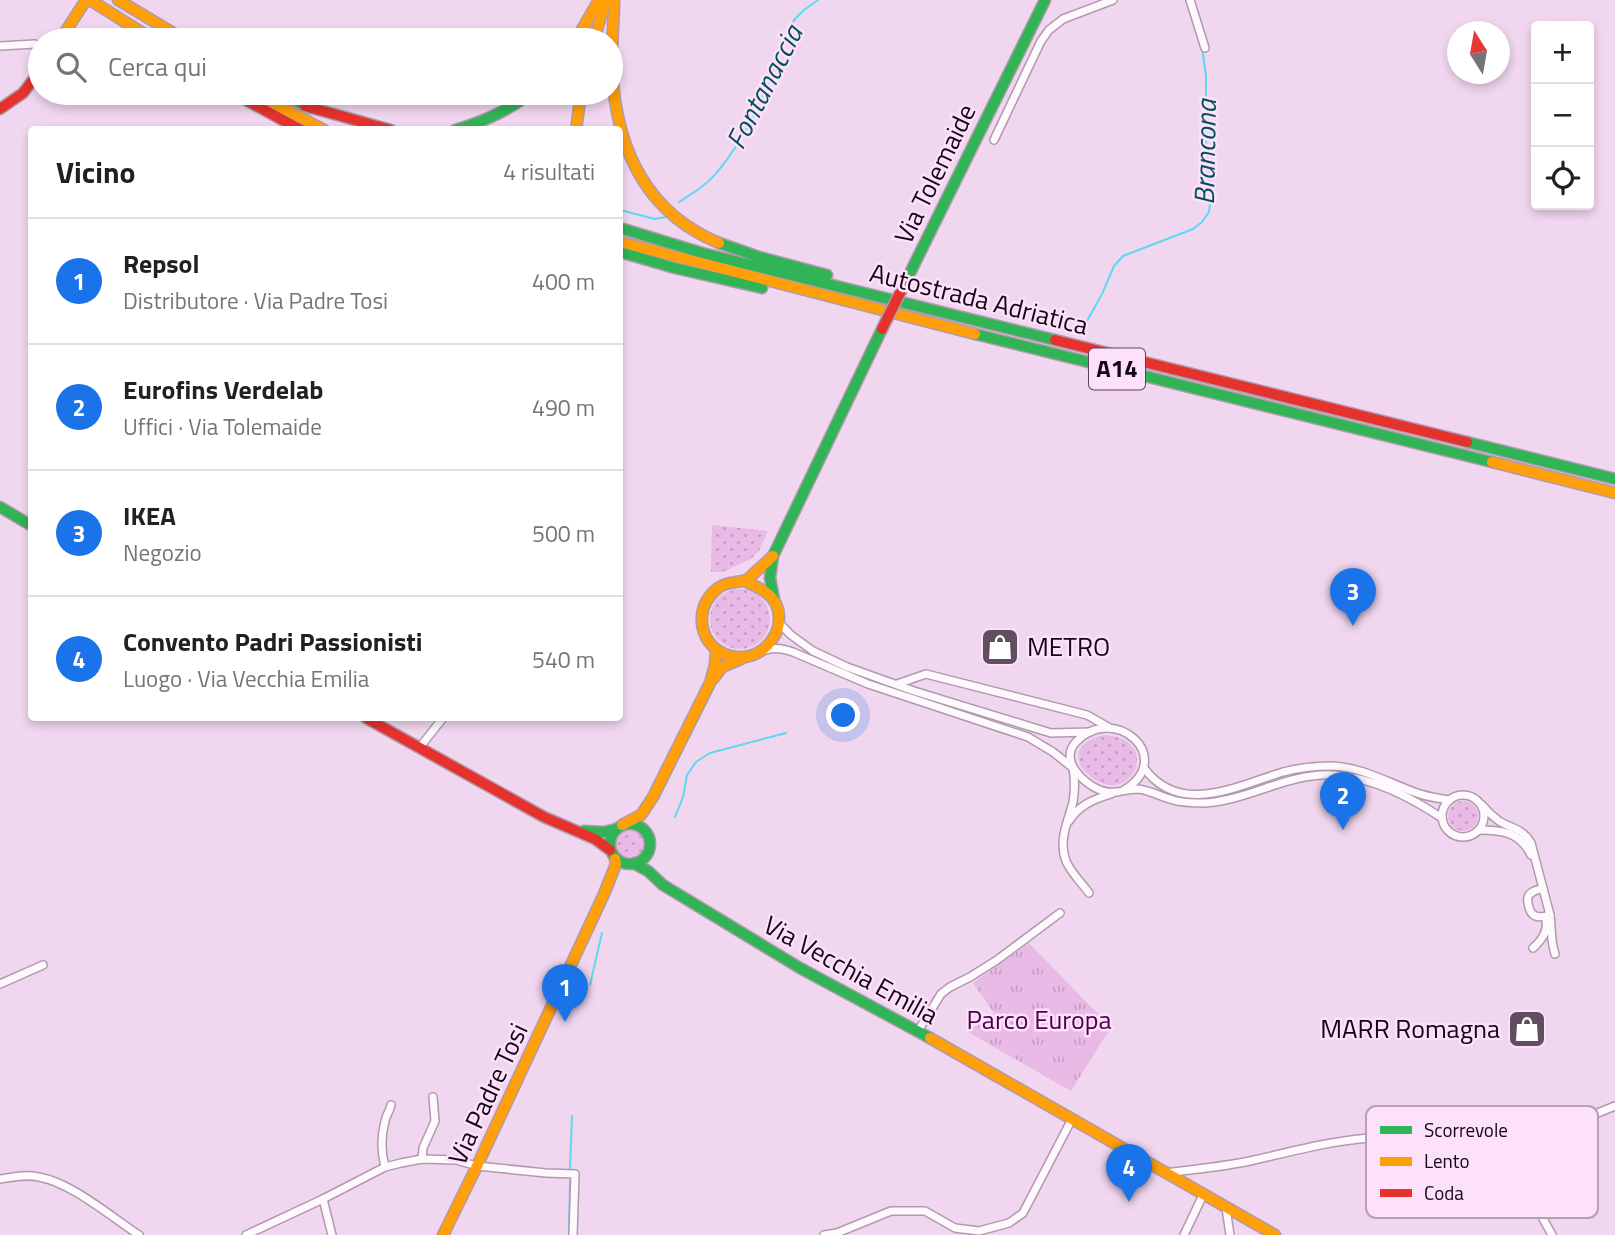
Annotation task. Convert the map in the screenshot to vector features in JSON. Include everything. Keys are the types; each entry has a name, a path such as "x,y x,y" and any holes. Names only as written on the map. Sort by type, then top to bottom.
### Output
{"main road":[{"path":"68,28 88,0 133,28"},
{"path":"118,0 164,28"},
{"path":"583,28 599,0"},
{"path":"598,28 607,0"},
{"path":"613,28 614,0"},
{"name":"Via Tolemaide","path":"779,623 779,611 770,578 773,556 1045,0"},
{"path":"0,108 10,104 28,87"},
{"path":"255,105 294,126"},
{"path":"277,105 316,126"},
{"path":"468,126 495,116 512,105"},
{"path":"577,126 579,105"},
{"path":"616,105 621,126"},
{"path":"305,106 351,126"},
{"path":"305,106 377,126"},
{"path":"623,134 643,183 664,208 699,232 748,254 951,309 982,321"},
{"name":"Autostrada Adriatica","path":"623,229 702,253 1615,479"},
{"name":"Autostrada Adriatica","path":"623,243 877,310 1615,493"},
{"path":"623,253 771,290 877,310"},
{"path":"0,508 28,524"},
{"name":"Via Tolemaide","path":"716,650 702,627 705,602 721,586 744,581 773,556"},
{"path":"744,581 766,590 774,599"},
{"path":"573,830 610,831 641,815 653,797 710,683 722,667 762,652 777,634 779,623"},
{"path":"710,683 716,650 741,659"},
{"path":"372,721 546,818 590,836 604,844 624,864 633,864"},
{"path":"653,797 649,810 648,854 663,885"},
{"path":"604,894 616,864 611,836 619,827 631,824 643,828 649,837"},
{"path":"604,894 620,873 648,854"},
{"name":"Via Vecchia Emilia","path":"633,864 800,968 918,1031 1275,1235"},
{"name":"Via Padre Tosi","path":"443,1235 604,894"}],"street":[{"path":"994,140 1041,41 1049,30 1063,19 1113,0"},
{"path":"1189,0 1205,48"},
{"path":"0,46 28,44"},
{"path":"779,623 813,651 847,667 895,684 1051,733 1110,729 1129,733 1142,748 1144,758 1140,778 1125,790"},
{"path":"762,652 771,649 793,652 877,687 1028,737 1042,744 1073,768 1087,783 1105,792 1115,792"},
{"path":"895,684 926,674 1087,715 1110,729"},
{"path":"420,747 441,721"},
{"path":"1089,892 1067,863 1063,839 1075,781 1070,760 1071,748 1081,737 1091,732"},
{"path":"1143,768 1164,787 1184,794 1205,795 1298,768 1354,768 1418,794 1449,800"},
{"path":"1065,827 1083,805 1125,790 1138,789 1172,800 1205,803 1234,798 1298,777 1335,775 1372,782 1413,799 1442,818 1448,830 1460,837 1479,830 1485,818 1482,805"},
{"path":"1442,818 1449,800 1466,795 1477,800 1497,820 1527,836 1552,925 1550,936 1555,954"},
{"path":"1479,830 1494,830 1520,838 1531,856 1541,888"},
{"path":"1541,888 1528,895 1527,900 1534,916 1548,916"},
{"path":"918,1031 941,994 997,960 1060,913"},
{"path":"1533,948 1544,936 1548,916"},
{"path":"0,984 43,965"},
{"path":"422,1159 423,1147 435,1121 433,1097"},
{"path":"386,1167 382,1157 383,1135 385,1117 391,1105"},
{"path":"1598,1113 1615,1106"},
{"path":"824,1235 837,1233 891,1211 925,1210 955,1228 979,1231 1009,1223 1023,1213 1072,1119"},
{"path":"1166,1173 1249,1161 1293,1150 1366,1139"},
{"path":"246,1235 386,1167 422,1159 456,1160 477,1166 575,1174 573,1235"},
{"path":"0,1178 37,1176 55,1181 139,1235"},
{"path":"1184,1235 1203,1195"},
{"path":"323,1199 331,1232 324,1235"},
{"path":"1226,1208 1230,1235"},
{"path":"1542,1218 1552,1235"}],"green space":[{"path":"712,525 768,531 759,551 751,559 723,572 711,572"},
{"path":"740,589 757,594 765,602 770,619 765,636 757,644 740,649 723,644 715,636 710,619 715,602 723,594"},
{"path":"1105,735 1124,740 1134,749 1137,760 1134,772 1126,781 1115,785 1101,783 1086,772 1079,759 1079,753 1085,743"},
{"path":"1463,801 1474,805 1478,816 1474,827 1463,831 1452,827 1448,816 1452,805"},
{"path":"630,830 640,834 644,844 640,854 630,858 620,854 616,844 620,834"},
{"name":"Parco Europa","path":"1029,943 1095,1011 1113,1024 1071,1091 968,1032 994,1013 973,983"}],"waterway":[{"name":"Fontanaccia","path":"679,202 710,180 731,154 761,99 794,20 818,0"},
{"name":"Brancona","path":"1186,0 1198,36"},
{"name":"Brancona","path":"1083,328 1114,266 1123,256 1193,229 1209,212 1211,197 1204,121 1206,76 1202,48"},
{"name":"Fontanaccia","path":"623,211 655,219 666,217"},
{"name":"Brancona","path":"675,817 683,797 687,775 696,762 710,753 786,733"},
{"name":"Brancona","path":"590,985 602,933"},
{"name":"Brancona","path":"570,1170 572,1116"},
{"name":"Brancona","path":"569,1235 570,1180"}],"traffic: fast":[{"path":"905,283 1045,0"},
{"path":"305,105 311,108"},
{"path":"466,126 513,105"},
{"path":"623,229 702,253 1055,340"},
{"path":"719,243 827,275"},
{"path":"623,253 762,288"},
{"path":"774,599 770,578 773,556 882,329"},
{"path":"975,334 1492,462"},
{"path":"1467,442 1615,479"},
{"path":"0,507 28,524"},
{"path":"630,824 638,825 644,830 649,836 650,844 649,852 644,858 638,863 630,864 622,863 616,858 611,852 610,844 611,836 616,830 622,825 630,824"},
{"path":"584,831 604,832 616,829"},
{"path":"635,864 648,871 663,885 800,968 930,1038"}],"traffic: slow":[{"path":"68,28 86,0"},
{"path":"90,0 135,28"},
{"path":"118,0 165,28"},
{"path":"583,28 599,0"},
{"path":"598,28 606,0"},
{"path":"613,28 614,0"},
{"path":"277,105 316,126"},
{"path":"577,126 579,105"},
{"path":"616,105 620,126"},
{"path":"623,134 639,174 653,195 671,214 693,230 719,243"},
{"path":"623,243 975,334"},
{"path":"1492,462 1615,493"},
{"path":"744,581 763,590 772,598 778,610 778,629 764,649 753,655 728,656 709,642 703,630 704,608 709,597 718,588 748,579 773,556"},
{"path":"622,825 641,815 653,797 710,683 716,650"},
{"path":"713,679 722,667 741,659"},
{"path":"443,1235 604,894 616,864 615,859"},
{"path":"930,1038 1275,1235"}],"traffic: jam":[{"path":"0,109 28,87"},
{"path":"255,105 294,126"},
{"path":"305,106 377,126"},
{"path":"882,329 905,283"},
{"path":"1055,340 1467,442"},
{"path":"371,721 544,817 595,839 610,850"}],"place":[{"name":"IKEA","path":"1353,626"},
{"name":"METRO","path":"1000,647"},
{"name":"Eurofins Verdelab","path":"1343,830"},
{"name":"Repsol","path":"565,1022"},
{"name":"MARR Romagna","path":"1527,1029"},
{"name":"Convento Padri Passionisti","path":"1129,1202"}]}
